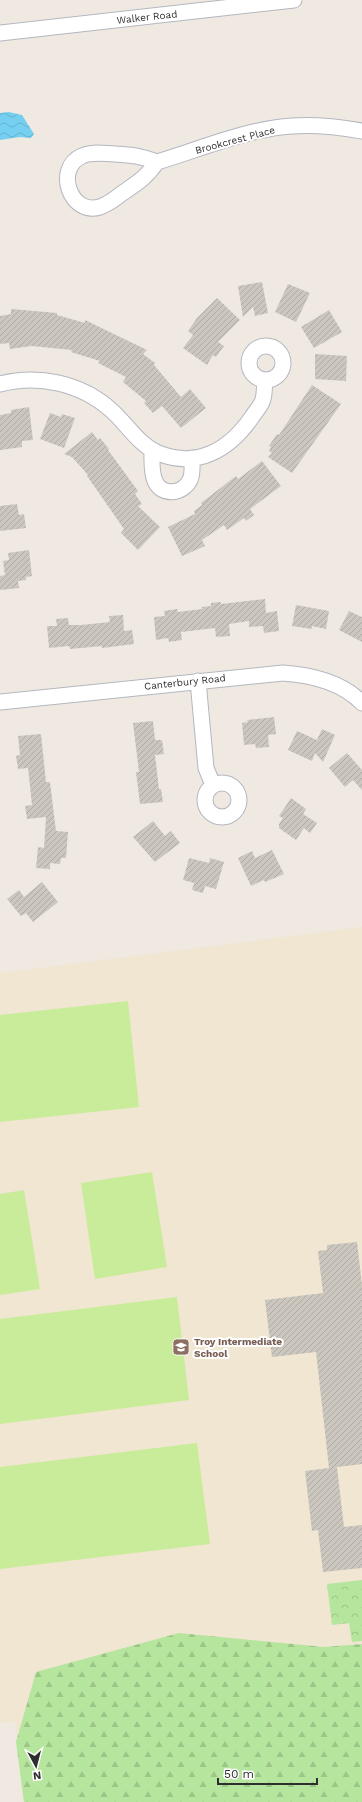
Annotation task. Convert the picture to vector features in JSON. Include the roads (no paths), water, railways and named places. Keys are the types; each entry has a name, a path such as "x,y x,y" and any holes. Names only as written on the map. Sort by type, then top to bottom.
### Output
{"street":[{"name":"Walker Road","path":"0,34 294,0"},
{"name":"Brookcrest Place","path":"157,162 272,128 316,125 362,131"},
{"path":"94,153 143,156 157,162 149,174 110,202 99,207 88,207 79,203 71,195 67,184 68,173 73,162 82,156 94,153"},
{"path":"0,384 13,381 39,380 65,384 83,392 111,410 142,443 152,450 170,456 192,458 202,457 221,449 240,434 262,402 265,381"},
{"path":"152,450 155,480 164,490 172,492 181,491 188,485 191,478 192,458"},
{"name":"Canterbury Road","path":"0,702 270,674 295,674 329,682 346,691 362,703"},
{"path":"198,681 206,768 213,785"}],"water":[{"path":"9,112 22,115 34,134 31,138 20,137 0,140 0,113"}],"place":[{"name":"Troy Intermediate School","path":"181,1347"}]}
